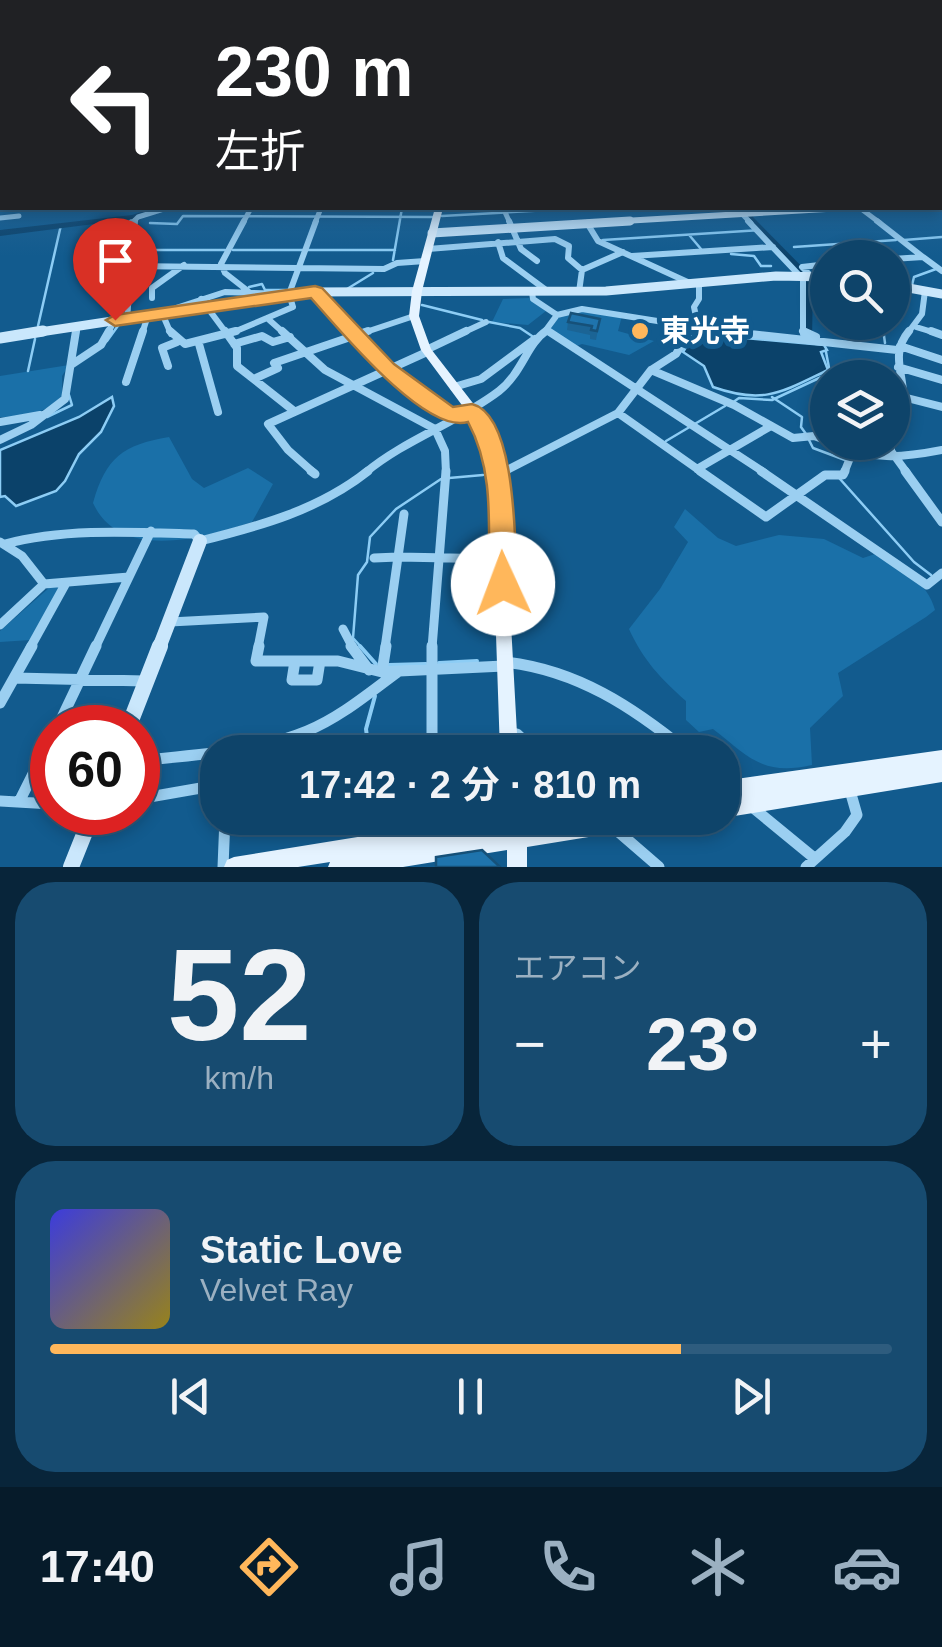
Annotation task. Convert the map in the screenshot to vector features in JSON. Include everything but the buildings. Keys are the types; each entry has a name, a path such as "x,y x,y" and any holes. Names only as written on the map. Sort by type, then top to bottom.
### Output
{"main road":[{"path":"438,210 416,291 414,316 427,351 454,387 466,414 492,445 499,474 507,735"},
{"path":"740,800 748,804 942,759"},
{"path":"740,791 942,773"},
{"path":"338,867 470,835"},
{"path":"517,867 520,835"},
{"path":"234,867 433,843"}],"street":[{"path":"0,440 65,399 65,372 101,345 121,320 133,222 162,210"},
{"path":"221,264 251,210"},
{"path":"168,366 162,348 178,342 199,344 293,307 288,294 320,210"},
{"path":"504,210 517,241 537,261"},
{"path":"432,233 809,210"},
{"path":"863,210 942,272"},
{"path":"742,214 805,275"},
{"path":"0,218 19,216"},
{"path":"586,224 598,241 696,284"},
{"path":"555,239 560,225"},
{"path":"494,229 503,258 550,292"},
{"path":"128,266 221,264 384,269 397,262 498,242 555,239 569,246 568,258 582,270"},
{"path":"632,256 773,246"},
{"path":"582,270 622,252"},
{"path":"910,258 924,257"},
{"path":"152,298 152,288 186,264"},
{"path":"221,264 248,291"},
{"path":"810,266 802,267 803,334 850,344"},
{"path":"579,292 582,270"},
{"path":"0,338 166,313 205,303 288,294 579,292 810,275"},
{"path":"499,474 618,413 651,370 676,354 697,320 696,284"},
{"path":"910,287 942,294"},
{"path":"898,360 899,348 926,313 925,290"},
{"path":"205,303 226,292 288,294"},
{"path":"315,292 386,369 446,412 466,414"},
{"path":"532,292 532,298 557,315"},
{"path":"205,303 234,344 234,361 294,411"},
{"path":"454,387 482,379 547,330 557,315 582,309 745,336 899,348 942,360"},
{"path":"166,313 178,342"},
{"path":"126,382 148,315"},
{"path":"256,378 278,368 274,363 306,350 414,316"},
{"path":"267,318 326,370 434,430 444,450 446,471 430,668 432,735"},
{"path":"315,474 288,450 268,424 486,322"},
{"path":"71,365 77,326"},
{"path":"916,327 942,335"},
{"path":"547,330 798,494 927,584 942,573"},
{"path":"234,344 262,336 273,342 290,337"},
{"path":"200,541 331,498 400,447 466,414 526,366 534,339"},
{"path":"199,344 218,412"},
{"path":"651,370 734,405 793,438 810,440"},
{"path":"910,371 942,380"},
{"path":"910,399 942,407"},
{"path":"0,422 47,412"},
{"path":"618,413 766,517 825,475 844,474 849,460"},
{"path":"697,469 771,426"},
{"path":"910,456 942,450"},
{"path":"898,460 942,522"},
{"path":"382,672 404,514"},
{"path":"2,543 151,531 194,534 200,541"},
{"path":"68,705 151,531"},
{"path":"138,705 200,541"},
{"path":"2,543 22,556 44,584"},
{"path":"374,558 502,559"},
{"path":"0,625 44,584 130,577"},
{"path":"0,704 66,583"},
{"path":"170,622 264,617 256,661 338,661 382,672 505,664 553,671 631,706 667,735"},
{"path":"344,629 349,647 368,663 369,670"},
{"path":"295,661 292,680 317,680 320,660"},
{"path":"292,735 311,730 399,671"},
{"path":"15,678 147,682"},
{"path":"507,732 517,735"},
{"path":"160,759 200,754"},
{"path":"19,802 30,780"},
{"path":"748,804 810,862 848,833 857,815 847,781"},
{"path":"160,795 200,789"},
{"path":"0,801 30,803"},
{"path":"71,867 83,835"},
{"path":"223,867 224,835"},
{"path":"621,835 659,867"}],"shaded area":[{"path":"529,298 546,311 528,325 492,322 503,299"},
{"path":"575,310 622,316 618,331 654,341 629,355 582,344 574,347 550,330 559,316"},
{"path":"708,330 745,338 824,345 827,350 821,352 824,360 810,360 810,378 772,394 746,395 713,387 704,366 683,352 694,334"},
{"path":"69,365 62,376 62,398 33,414 0,417 0,376"},
{"path":"112,397 114,406 101,432 79,454 56,491 16,506 5,496 0,497 0,450 79,417"},
{"path":"169,437 192,479 204,488 248,468 273,484 252,522 165,541 122,533 106,521 93,503 111,464 128,449"},
{"path":"685,509 718,538 736,546 779,535 824,539 863,558 878,553 912,577 931,600 935,610 838,673 843,696 810,728 812,765 769,766 740,750 740,735 721,735 713,729 699,732 686,720 686,701 653,668 634,640 629,629 660,589 688,542 674,527"},
{"path":"50,587 60,587 30,640 0,642 0,631"}],"waterway":[{"path":"0,233 133,217 153,210"},
{"path":"400,217 402,210"},
{"path":"442,216 549,210"},
{"path":"751,215 747,215 808,278 808,339"},
{"path":"150,223 177,224 183,216 400,217"},
{"path":"122,316 129,223 133,217"},
{"path":"395,250 400,217"},
{"path":"400,217 434,217"},
{"path":"38,326 61,225"},
{"path":"603,240 761,230"},
{"path":"690,236 701,249"},
{"path":"904,240 942,237"},
{"path":"794,247 810,246"},
{"path":"133,250 225,250"},
{"path":"233,250 395,250"},
{"path":"393,260 395,250"},
{"path":"731,254 754,256 761,266 771,266"},
{"path":"912,285 914,277 936,269"},
{"path":"347,289 373,273"},
{"path":"249,287 262,284 265,290 289,290"},
{"path":"312,294 382,369"},
{"path":"422,305 482,320"},
{"path":"489,322 520,328 532,336"},
{"path":"107,341 120,323"},
{"path":"28,371 35,339"},
{"path":"775,399 830,373 826,352"},
{"path":"387,375 439,412"},
{"path":"47,417 72,405 69,395"},
{"path":"732,403 739,398 775,399"},
{"path":"775,399 802,417 801,427 806,434"},
{"path":"666,441 725,406"},
{"path":"449,478 483,475"},
{"path":"362,648 353,638 358,575 367,562 370,537 396,509 441,479"},
{"path":"840,479 914,562 931,575"},
{"path":"360,646 376,664"},
{"path":"439,663 477,661"},
{"path":"389,665 426,664"},
{"path":"367,735 375,696"}],"place":[{"name":"東光寺","path":"640,331"}],"route":[{"path":"115,320 315,292 386,369 446,412 459,418 472,410 492,445 499,474 503,584"}]}
